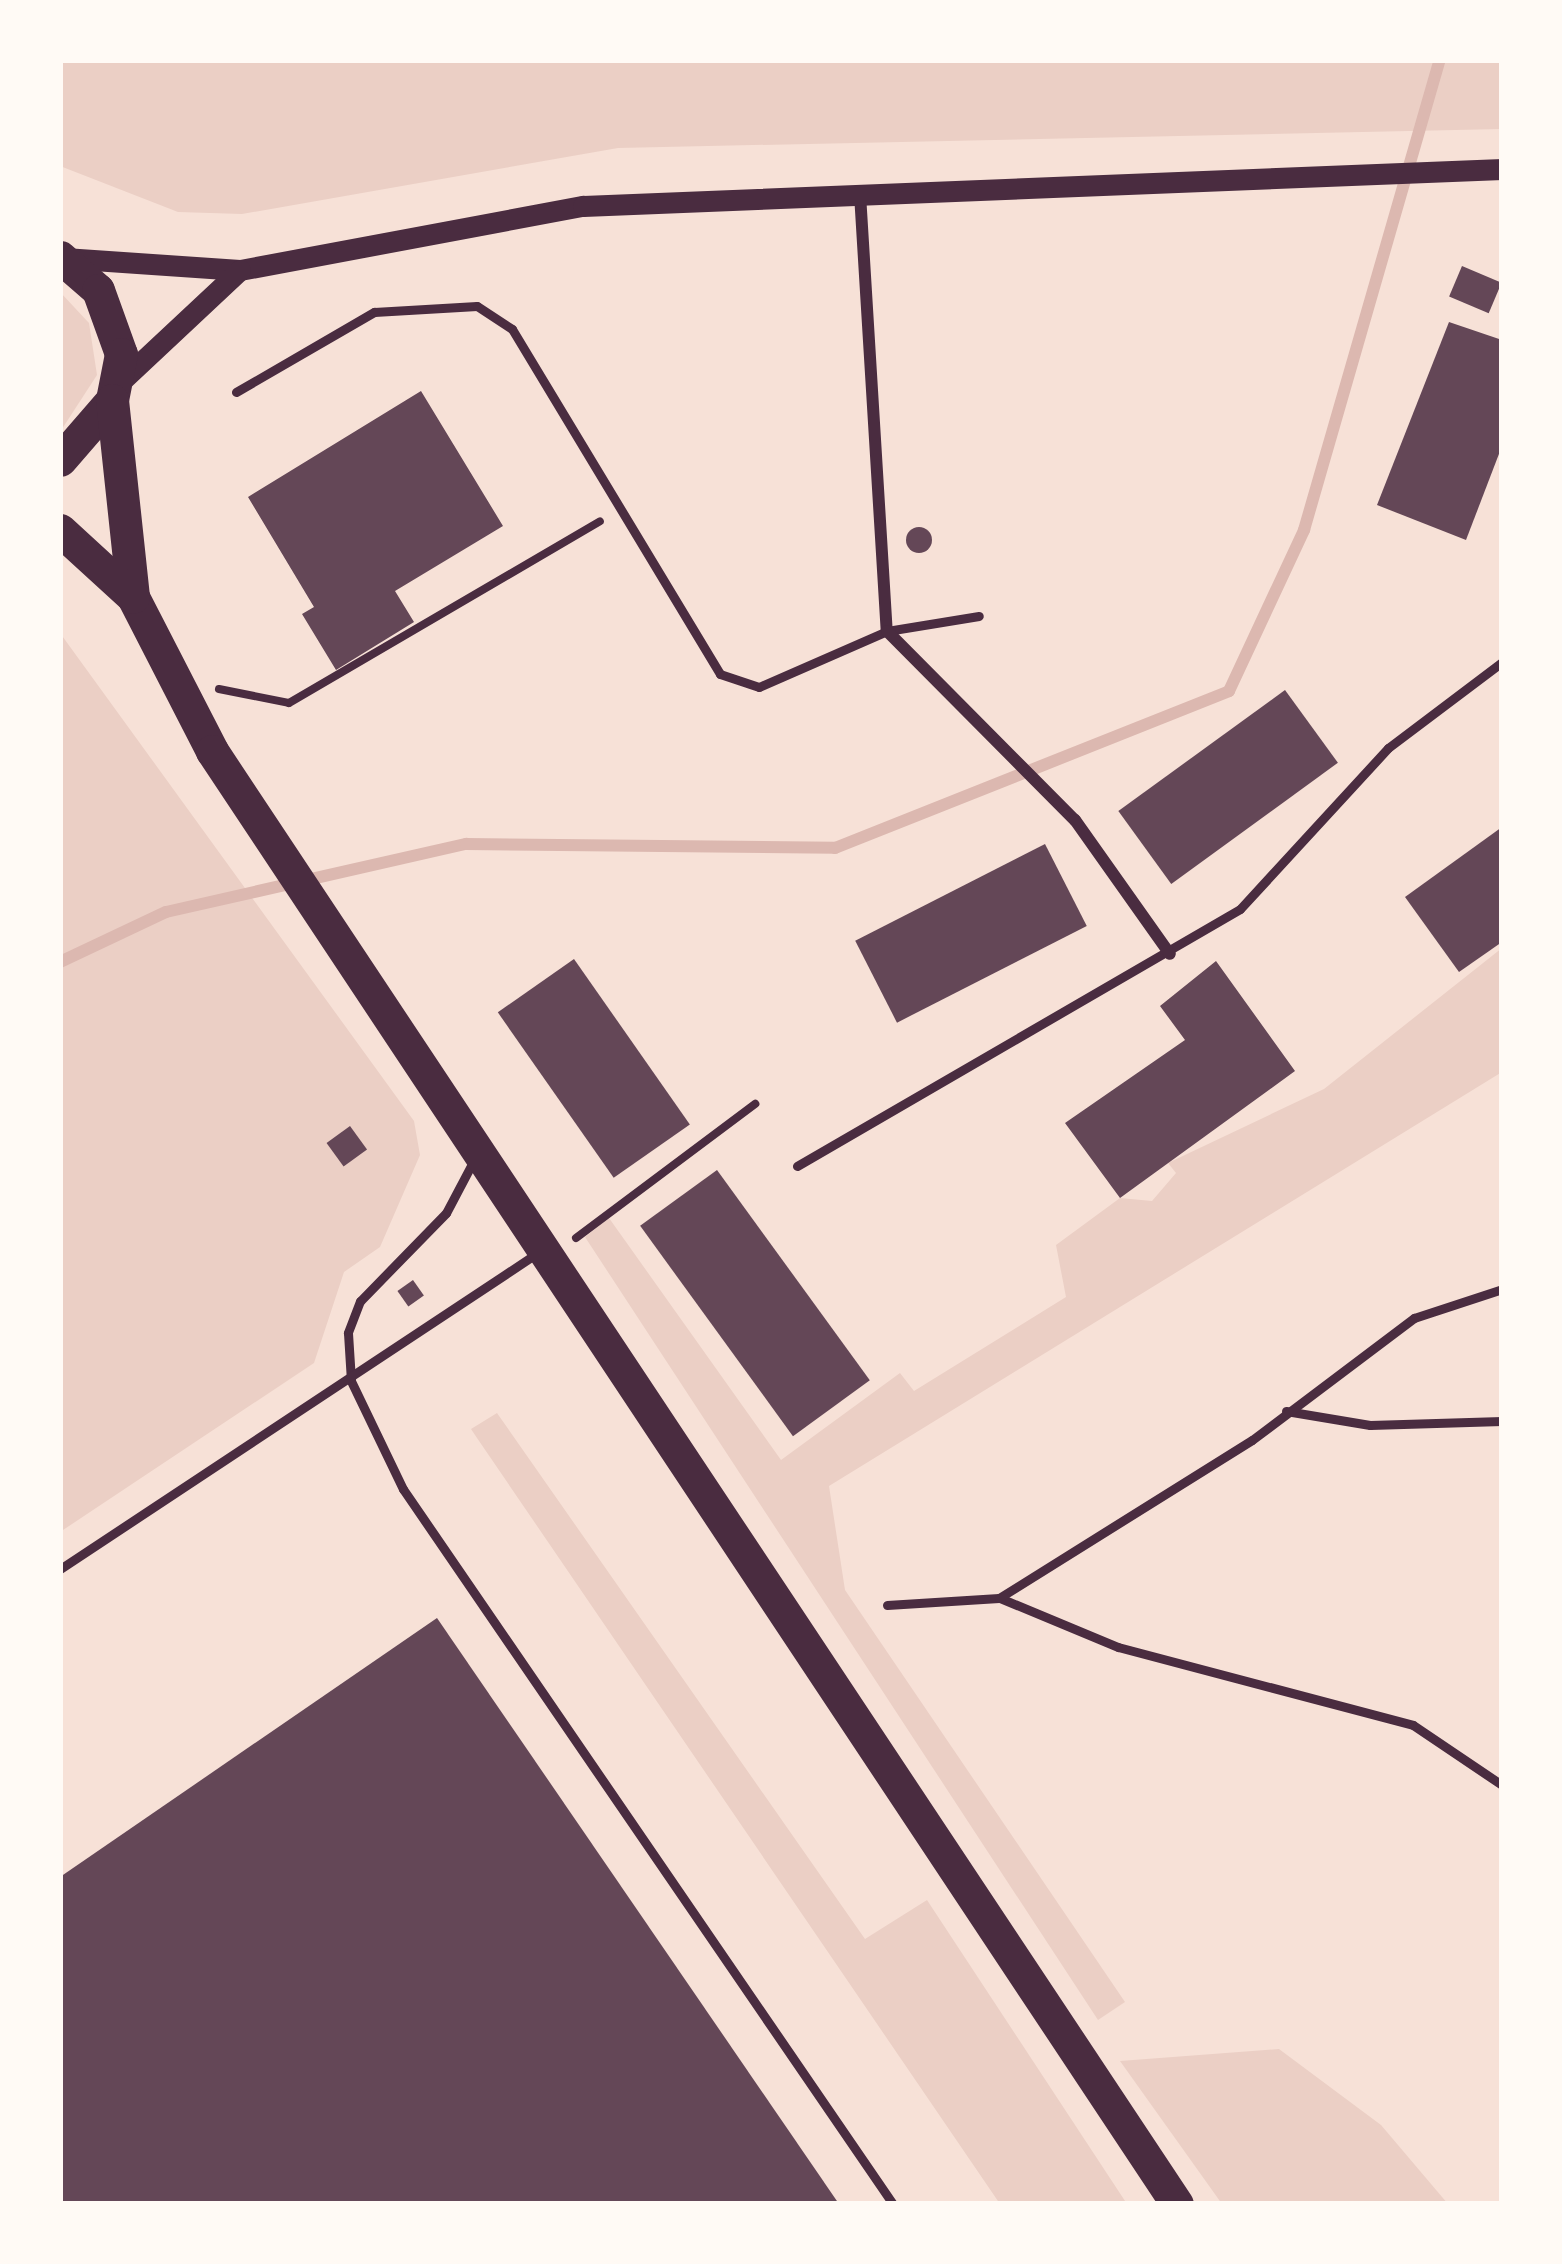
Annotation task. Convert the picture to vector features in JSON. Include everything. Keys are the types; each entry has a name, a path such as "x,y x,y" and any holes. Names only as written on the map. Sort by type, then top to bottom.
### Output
{"highway":[{"path":"61,257 116,324 115,393 133,597"},
{"path":"60,460 115,393"},
{"path":"60,530 133,597 212,751 1177,2204"}],"street":[{"path":"61,257 240,270 583,206 860,189 1502,169"},
{"path":"860,189 887,631 944,698 1075,820 1170,954"},
{"path":"115,393 240,270"}],"lane":[{"path":"236,392 374,312 477,306 512,329 620,509 736,683 759,687 887,631 979,616"},
{"path":"797,1166 868,1116 1170,954 1240,908 1388,748 1502,662"},
{"path":"477,1154 446,1214 360,1301 348,1333 351,1381 403,1490 893,2204"},
{"path":"60,1569 302,1399 351,1381 544,1256"},
{"path":"999,1598 1286,1411 1414,1318 1502,1288"},
{"path":"1286,1411 1370,1425 1502,1421"},
{"path":"887,1605 999,1598 1118,1647 1413,1725 1502,1785"}],"path":[{"path":"206,693 234,683 289,703 620,509"},
{"path":"544,1256 755,1104"}],"shaded area":[{"path":"60,60 1502,60 1502,129 618,148 242,214 178,212 60,166"},
{"path":"60,292 89,323 97,375 60,432"},
{"path":"60,633 414,1121 420,1155 380,1247 344,1272 314,1363 60,1532"},
{"path":"1502,948 1502,1072 829,1486 845,1590 1125,2002 1098,2020 585,1237 609,1218 781,1460 900,1373 914,1391 1066,1297 1056,1245 1120,1198 1152,1201 1176,1173 1168,1163 1324,1089"},
{"path":"497,1413 865,1939 927,1900 1127,2204 1000,2204 471,1429"},
{"path":"1279,2049 1381,2125 1448,2204 1222,2204 1120,2061"}],"building":[{"path":"1462,266 1502,283 1489,313 1449,296"},
{"path":"1449,322 1502,340 1502,446 1466,540 1377,505"},
{"path":"421,391 503,526 395,591 414,622 336,670 302,614 314,607 248,497"},
{"path":"919,527 932,540 919,553 906,540"},
{"path":"1285,690 1338,763 1171,884 1118,811"},
{"path":"1502,827 1502,942 1459,972 1405,897"},
{"path":"1045,844 1087,926 897,1023 855,941"},
{"path":"574,959 690,1124 614,1178 498,1012"},
{"path":"1216,961 1295,1071 1120,1198 1065,1123 1185,1040 1160,1006"},
{"path":"350,1126 367,1149 344,1167 327,1143"},
{"path":"717,1170 870,1380 793,1436 640,1226"},
{"path":"413,1280 424,1296 408,1306 397,1291"},
{"path":"437,1618 839,2204 60,2204 60,1877"}],"waterway":[{"path":"60,962 166,912 466,844 835,848 1229,691 1304,530 1440,60"}]}
